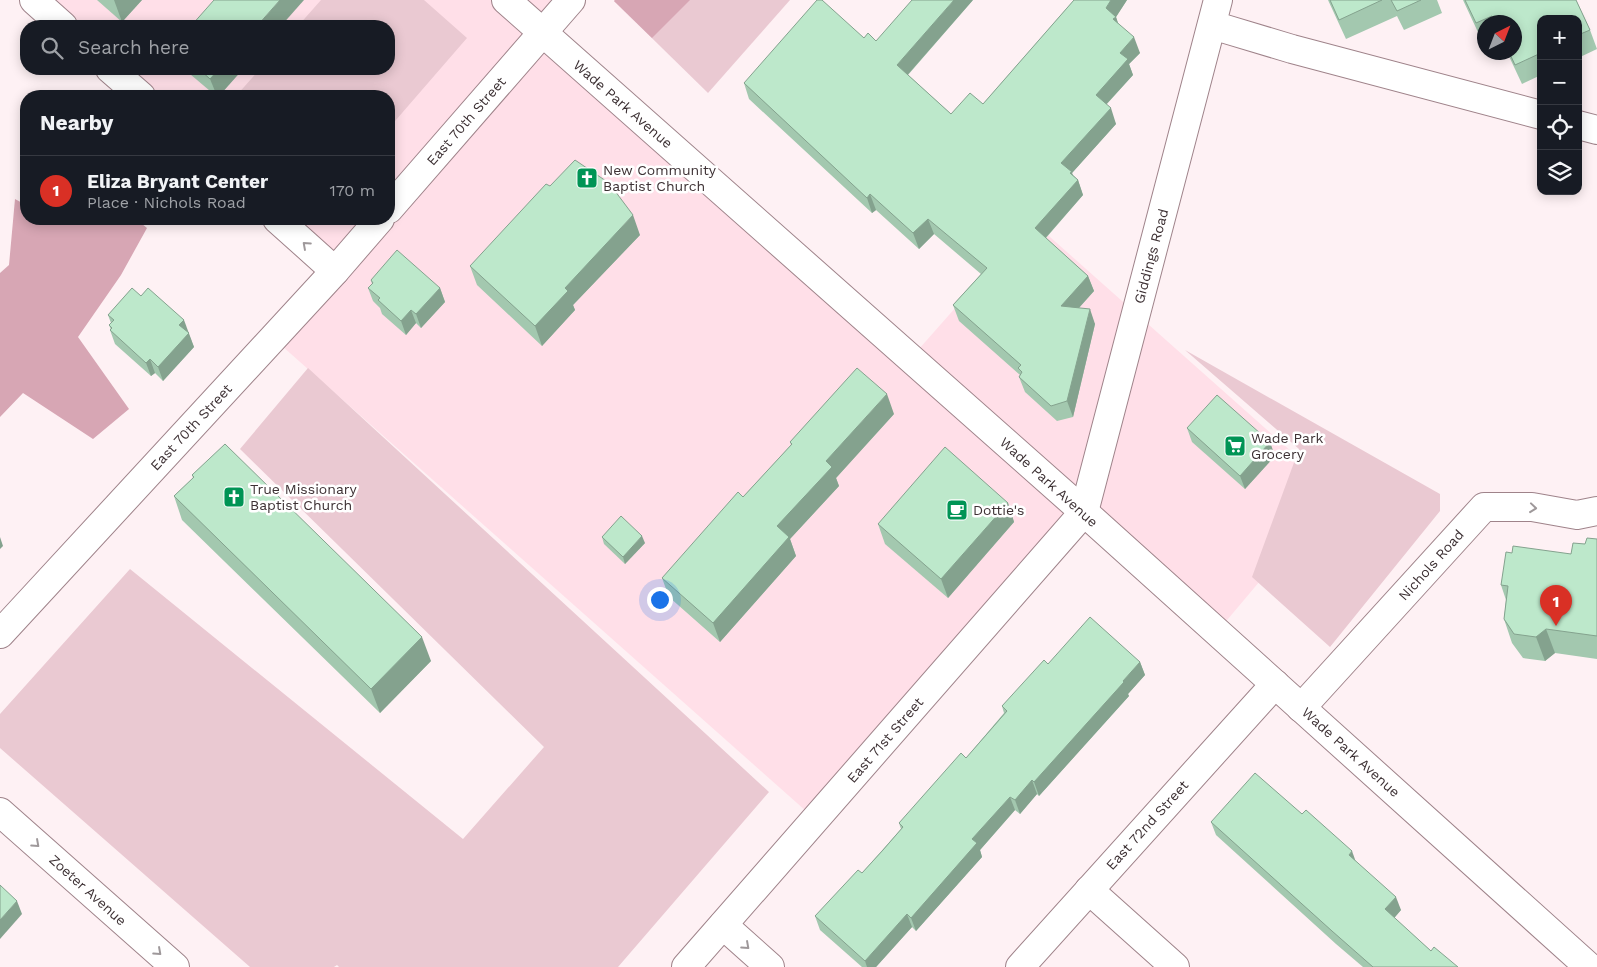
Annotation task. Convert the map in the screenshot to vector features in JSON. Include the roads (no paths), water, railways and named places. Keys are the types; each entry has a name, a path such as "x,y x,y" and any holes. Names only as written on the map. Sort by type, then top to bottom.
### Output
{"street":[{"path":"34,0 56,20"},
{"name":"Wade Park Avenue","path":"506,0 1084,512 1589,967"},
{"name":"East 70th Street","path":"395,201 571,0"},
{"path":"1215,12 1292,49 1537,114"},
{"name":"Giddings Road","path":"1084,512 1215,12"},
{"path":"117,75 134,90"},
{"path":"1582,126 1597,130"},
{"path":"284,225 334,270"},
{"name":"East 70th Street","path":"0,634 375,225"},
{"name":"Nichols Road","path":"1301,708 1484,507 1532,507 1577,515 1597,511"},
{"name":"East 71st Street","path":"686,967 1084,512"},
{"name":"East 72nd Street","path":"1020,967 1275,684"},
{"name":"Zoeter Avenue","path":"0,812 175,967"},
{"path":"1089,890 1176,967"},
{"path":"723,924 770,967"}],"place":[{"name":"New Community Baptist Church","path":"587,178"},
{"name":"Wade Park Grocery","path":"1235,446"},
{"name":"True Missionary Baptist Church","path":"234,497"},
{"name":"Dottie's","path":"957,510"},
{"name":"Eliza Bryant Center","path":"1556,626"}]}
